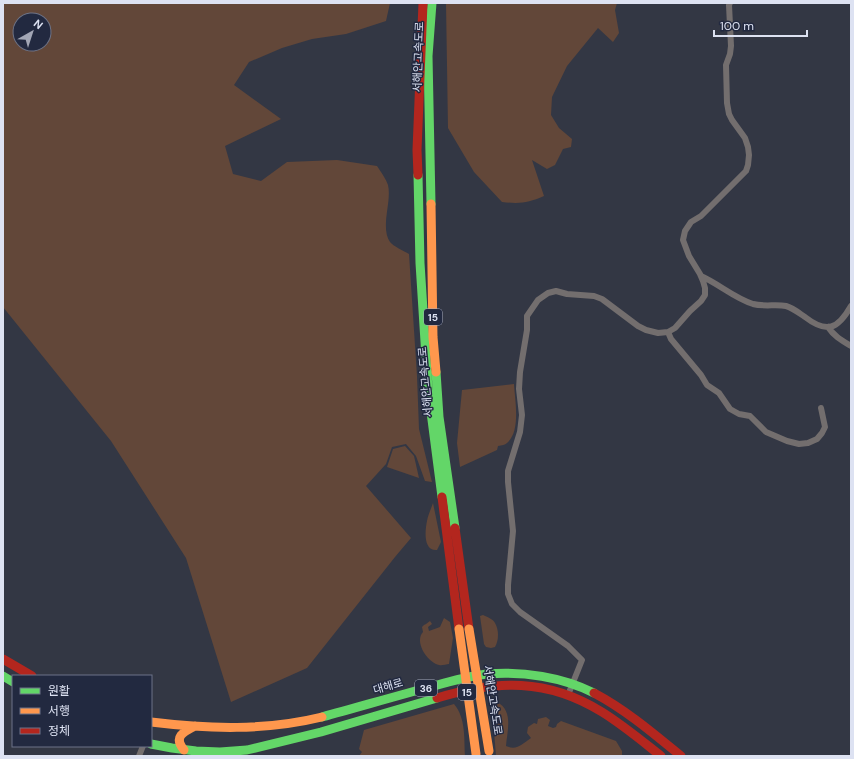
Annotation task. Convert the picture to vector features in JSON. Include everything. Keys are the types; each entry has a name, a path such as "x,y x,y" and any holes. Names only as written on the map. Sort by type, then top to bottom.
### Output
{"highway":[{"name":"서해안고속도로","path":"423,3 418,150 420,263 428,389 476,755"},
{"name":"서해안고속도로","path":"432,3 428,56 433,337 439,417 469,629 489,754"},
{"path":"3,659 30,675"},
{"name":"대해로","path":"152,722 176,725 241,728 268,727 325,716 456,680 487,674 517,674 551,678 572,684 603,697 622,709 682,756"},
{"path":"3,676 12,681"},
{"name":"36","path":"152,744 184,750 230,752 242,751 322,732 487,686 514,685 547,689 568,695 588,704 607,714 661,756"},
{"path":"184,750 179,740 186,730 195,726"}],"street":[{"path":"568,695 582,660 568,646 520,612 512,604 508,594 513,531 508,471 520,432 522,415 519,389 520,372 527,330 527,316 538,300 548,293 556,291 567,294 594,296 602,299 638,326 658,334 668,332 675,328 705,295 705,288 701,276 689,256 683,240 685,231 691,222 701,216 714,204 746,171 749,155 745,138 729,114 726,64 731,46 730,3"},
{"path":"701,276 754,304 785,306 795,310 813,323 828,327 836,325 840,322 851,306"},
{"path":"828,327 832,334 851,346"},
{"path":"668,332 671,339 701,374 707,385 719,393 730,409 739,414 750,416 766,432 787,441 799,444 808,443 822,434 825,427 822,408"}],"shaded area":[{"path":"3,3 390,3 386,21 346,34 312,39 282,48 249,62 234,85 281,119 225,146 233,174 261,181 287,162 337,160 377,166 385,178 389,192 386,222 387,236 391,244 409,254 419,429 432,482 425,481 416,456 406,444 392,447 386,464 366,486 411,538 307,668 231,702 186,558 111,441 3,307"},
{"path":"446,3 617,3 615,10 619,33 613,42 598,28 567,66 552,97 551,115 559,128 572,139 571,147 563,149 555,165 547,169 532,160 544,196 524,202 502,202 474,172 448,128"},
{"path":"514,384 516,424 511,438 506,444 498,446 497,450 460,467 457,443 462,390"},
{"path":"405,446 414,456 419,478 387,467 393,449"},
{"path":"433,503 441,542 437,550 429,547 426,540 427,521"},
{"path":"483,615 493,620 495,623 498,638 495,647 486,647 484,644 480,616"},
{"path":"444,618 450,622 453,638 449,664 440,665 434,663 426,656 420,641 423,632 422,627 424,625 430,621 432,624 428,627 429,631 440,627"},
{"path":"497,702 506,711 508,716 506,746 513,748 531,738 527,733 528,727 534,723 537,724 538,719 546,717 550,720 548,726 553,728 556,727 561,721 616,741 622,751 622,756 496,756 492,706 493,703"},
{"path":"454,704 461,716 465,756 359,756 362,752 359,749 364,730"}],"traffic: fast":[{"path":"431,204 428,56 432,3"},
{"path":"418,175 420,263 428,389 442,497"},
{"path":"436,372 439,417 455,528"},
{"path":"322,717 453,681 487,674 514,673 542,676 582,687 594,693"},
{"path":"3,676 12,681"},
{"path":"152,744 196,751 220,752 247,750 321,732 437,698"}],"traffic: slow":[{"path":"431,204 433,337 436,372"},
{"path":"459,629 476,754"},
{"path":"469,629 489,751"},
{"path":"152,722 215,727 258,727 301,722 322,717"},
{"path":"184,750 179,742 179,738 183,733 195,726"}],"traffic: jam":[{"path":"418,175 417,150 423,3"},
{"path":"442,497 459,629"},
{"path":"455,528 469,629"},
{"path":"3,659 30,675"},
{"path":"437,698 480,688 501,686 541,688 561,693 582,701 602,712 661,756"},
{"path":"594,693 628,714 681,756"}]}
